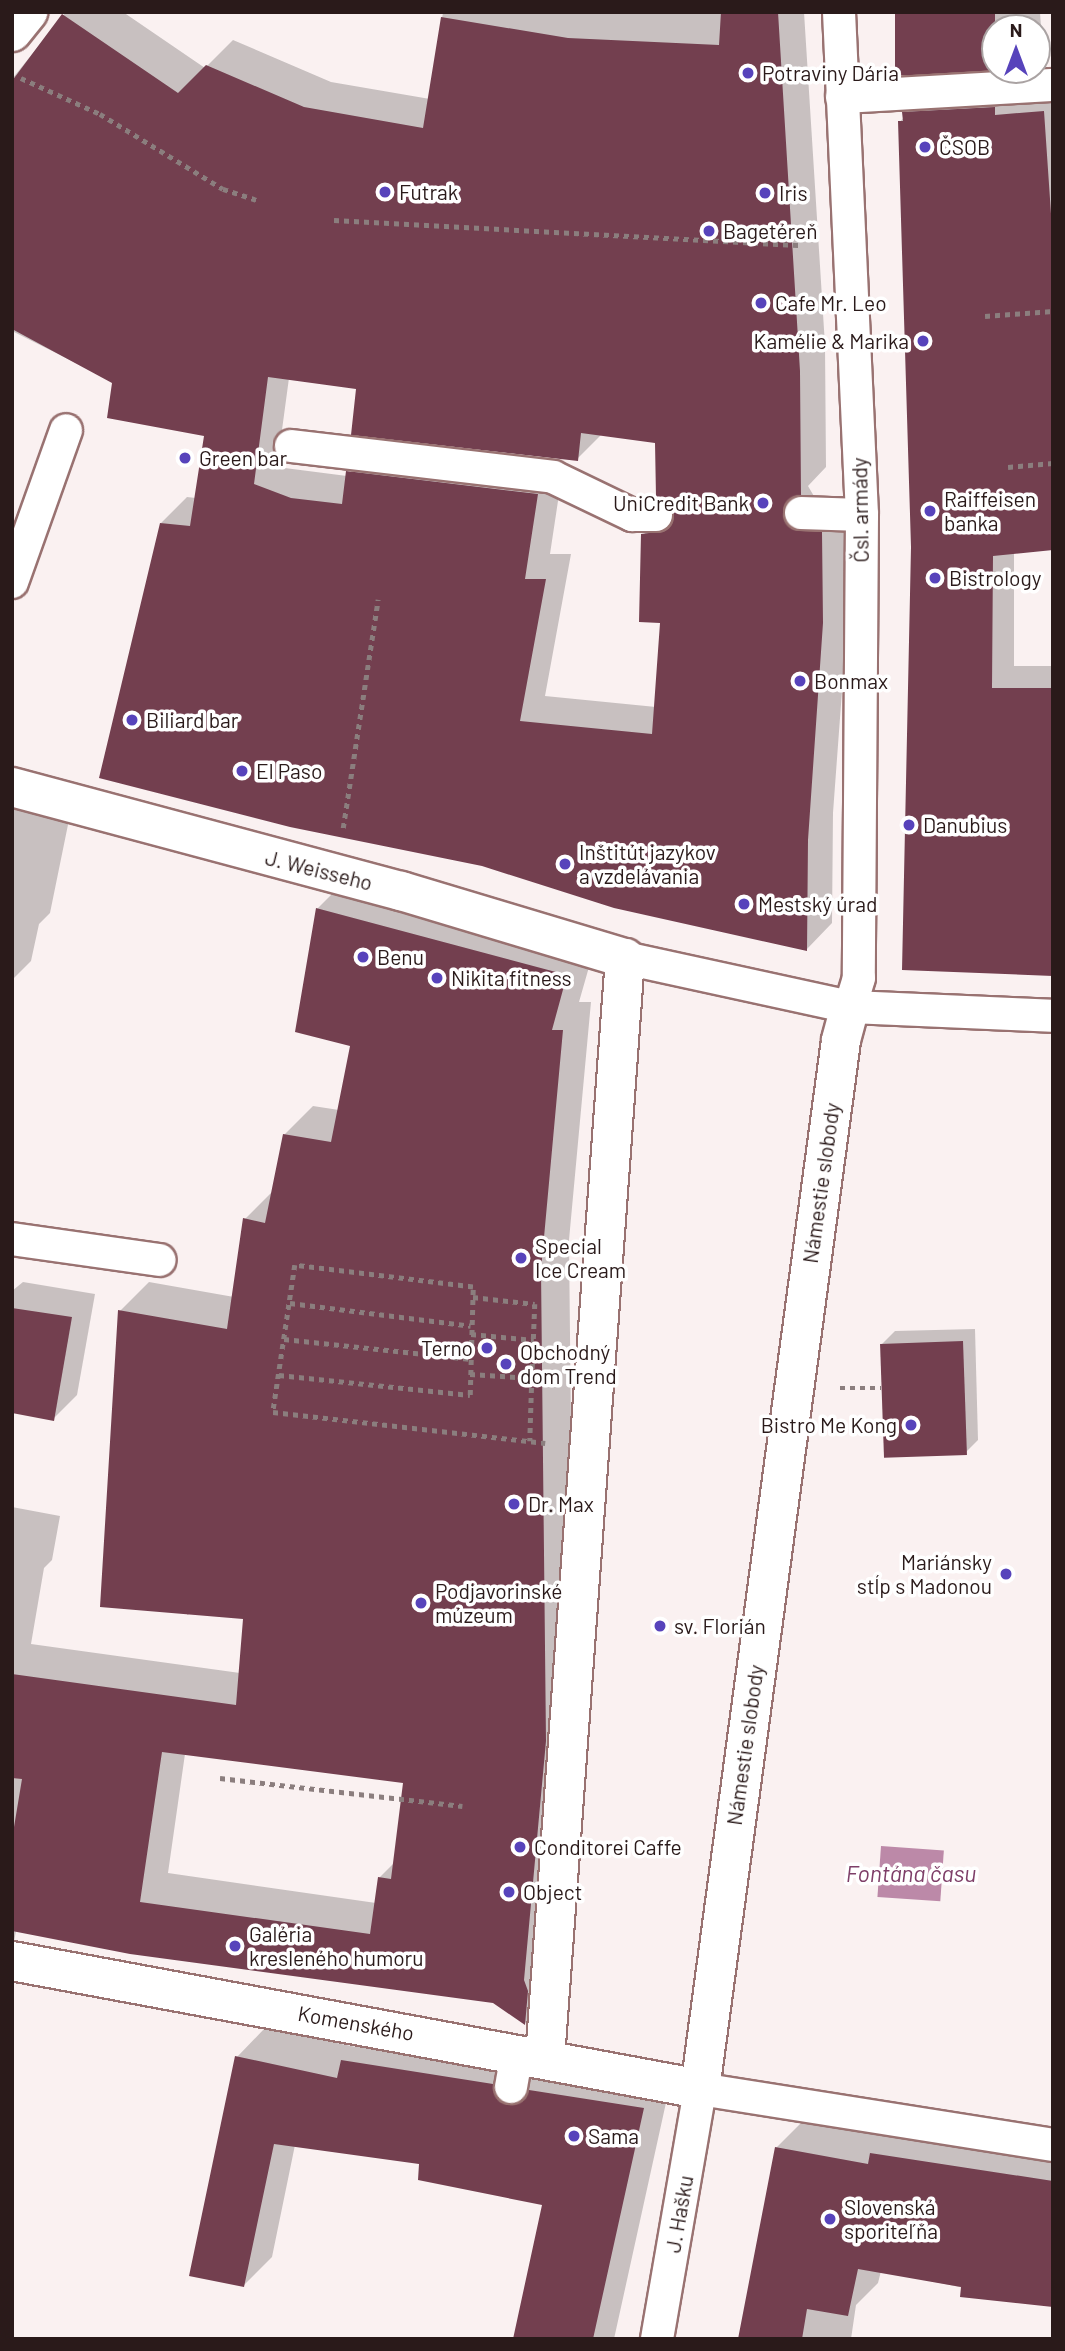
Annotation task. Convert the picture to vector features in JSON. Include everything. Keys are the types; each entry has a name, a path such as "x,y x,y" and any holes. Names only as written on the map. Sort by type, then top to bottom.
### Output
{"street":[{"path":"12,32 27,12"},
{"name":"J. Weisseho","path":"12,787 401,891 625,958"},
{"path":"525,2066 591,1446 625,958"},
{"name":"Námestie slobody","path":"700,2089 839,1053 850,1007"},
{"name":"Komenského","path":"12,1961 266,2006 525,2066 700,2089"}],"lane":[{"name":"Čsl. armády","path":"839,12 862,515 859,978 850,1007"},
{"path":"842,97 1053,85"},
{"path":"12,582 66,430"},
{"path":"291,446 553,477 632,515 656,515"},
{"path":"801,513 862,515"},
{"path":"625,958 850,1007 1053,1016"},
{"path":"12,1239 160,1260"},
{"path":"700,2089 1053,2145"},
{"name":"J. Hašku","path":"657,2339 700,2089"}],"path":[{"path":"12,74 100,114 223,189 256,200"},
{"path":"334,220 803,245"},
{"path":"985,316 1053,311"},
{"path":"1008,467 1053,463"},
{"path":"342,836 379,600"},
{"path":"279,1375 470,1395 473,1287 295,1265 273,1412 591,1446"},
{"path":"472,1297 535,1304 530,1441"},
{"path":"290,1303 471,1325"},
{"path":"471,1334 534,1340"},
{"path":"284,1339 471,1359"},
{"path":"470,1374 532,1378"},
{"path":"867,1388 881,1388"},
{"path":"220,1778 461,1806"}],"water":[{"name":"Fontána času","path":"881,1846 944,1850 940,1901 877,1897"}],"building":[{"path":"721,12 778,12 800,371 801,495 786,503 783,513 792,529 822,532 823,623 808,840 807,951 614,908 482,866 290,827 99,778 160,523 190,526 204,436 107,418 112,383 12,329 12,81 62,14 178,93 206,65 304,107 423,128 441,17 568,38 719,45","holes":["268,377 356,389 351,435 578,461 581,433 655,443 656,497 671,505 674,516 665,531 641,534 639,622 660,623 652,734 520,721 546,579 525,579 538,494 346,471 342,504 291,498 254,484"]},
{"path":"895,12 995,12 981,14 981,75 895,75"},
{"path":"995,107 995,115 1044,111 1053,243 1053,550 993,556 992,688 1053,688 1053,976 902,970 911,547 898,121 903,121 902,112"},
{"path":"316,908 567,975 552,1030 563,1030 541,1270 546,1741 524,1980 528,1991 525,2025 493,2003 130,1954 12,1931 12,1839 22,1779 12,1778 12,1674 236,1705 243,1619 100,1607 118,1310 227,1329 243,1218 265,1223 283,1134 331,1142 350,1046 295,1032","holes":["162,1752 403,1783 391,1879 378,1877 370,1934 140,1902"]},
{"path":"12,1308 72,1317 54,1421 12,1413"},
{"path":"963,1341 967,1455 884,1458 880,1344"},
{"path":"235,2056 337,2078 341,2060 493,2084 499,2101 508,2105 525,2099 529,2090 644,2108 593,2339 513,2339 542,2205 418,2180 419,2164 274,2144 244,2287 189,2276"},
{"path":"775,2147 868,2164 870,2153 1053,2181 1053,2307 960,2297 961,2287 858,2269 848,2316 807,2309 802,2339 738,2339"}],"place":[{"name":"Potraviny Dária","path":"748,73"},
{"name":"ČSOB","path":"925,147"},
{"name":"Futrak","path":"385,192"},
{"name":"Iris","path":"765,193"},
{"name":"Bagetéreň","path":"709,231"},
{"name":"Cafe Mr. Leo","path":"761,303"},
{"name":"Kamélie & Marika","path":"923,341"},
{"name":"Green bar","path":"185,458"},
{"name":"UniCredit Bank","path":"763,503"},
{"name":"Raiffeisen banka","path":"930,511"},
{"name":"Bistrology","path":"935,578"},
{"name":"Bonmax","path":"800,681"},
{"name":"Biliard bar","path":"132,720"},
{"name":"El Paso","path":"242,771"},
{"name":"Danubius","path":"909,825"},
{"name":"Inštitút jazykov a vzdelávania","path":"565,864"},
{"name":"Mestský úrad","path":"744,904"},
{"name":"Benu","path":"363,957"},
{"name":"Nikita fitness","path":"437,978"},
{"name":"Special Ice Cream","path":"521,1258"},
{"name":"Terno","path":"487,1348"},
{"name":"Obchodný dom Trend","path":"506,1364"},
{"name":"Bistro Me Kong","path":"911,1425"},
{"name":"Dr. Max","path":"514,1504"},
{"name":"Mariánsky stĺp s Madonou","path":"1006,1574"},
{"name":"Podjavorinské múzeum","path":"421,1603"},
{"name":"sv. Florián","path":"660,1626"},
{"name":"Conditorei Caffe","path":"520,1847"},
{"name":"Object","path":"509,1892"},
{"name":"Galéria kresleného humoru","path":"235,1946"},
{"name":"Sama","path":"574,2136"},
{"name":"Slovenská sporiteľňa","path":"830,2219"}]}
